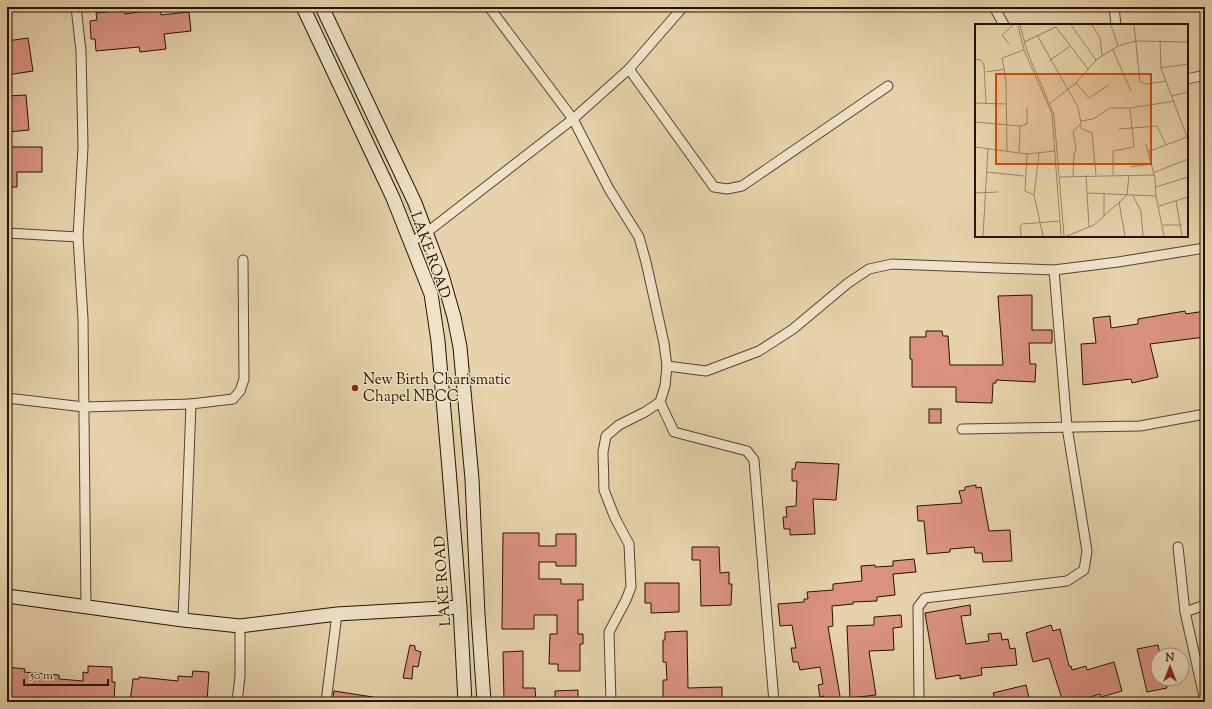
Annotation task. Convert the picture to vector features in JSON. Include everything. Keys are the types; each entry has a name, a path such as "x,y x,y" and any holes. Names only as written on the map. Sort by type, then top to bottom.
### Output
{"main road":[{"name":"LAKE ROAD","path":"303,7 390,192 411,242 430,294 436,316 460,607 465,702"},
{"name":"LAKE ROAD","path":"322,7 400,170 442,275 454,318 460,347 472,479 478,615 484,702"},
{"path":"7,596 183,620 240,626 337,614 460,607"}],"street":[{"path":"76,7 81,51 83,139 78,238 83,319 86,607"},
{"path":"490,7 572,119 609,189 639,237 654,294 667,366 665,386 660,402 645,412 619,425 606,436 603,452 604,490 615,518 629,544 630,587 626,600 609,632 611,702"},
{"path":"411,242 572,119 629,69 683,7"},
{"path":"994,7 1003,24"},
{"path":"1114,7 1116,24"},
{"path":"629,69 714,187 727,189 742,186 888,86"},
{"path":"1188,79 1205,75"},
{"path":"7,233 78,238"},
{"path":"667,366 706,371 759,350 793,329 848,283 869,269 892,264 1054,270 1118,262 1205,248"},
{"path":"7,398 84,407 191,404 233,399 240,391 244,379 243,260"},
{"path":"919,702 918,607 926,598 1067,581 1084,570 1087,551 1067,427 1054,270"},
{"path":"660,402 674,432 746,451 754,460 774,702"},
{"path":"183,620 191,404"},
{"path":"962,429 1140,426 1205,414"},
{"path":"1178,547 1185,612 1205,701"},
{"path":"1185,612 1205,605"},
{"path":"326,702 337,614"},
{"path":"237,702 240,676 240,626"}],"building":[{"path":"160,9 161,15 189,12 191,31 164,34 166,49 140,52 139,47 96,51 95,39 91,39 90,21 97,20 96,13 125,10 125,14"},
{"path":"28,38 33,71 7,75 7,41"},
{"path":"26,95 29,130 8,132 7,96"},
{"path":"7,147 42,147 42,172 17,172 17,187 7,187"},
{"path":"1032,295 1032,330 1052,330 1052,343 1029,343 1030,364 1036,364 1035,382 996,380 996,383 993,383 992,403 956,402 956,387 912,387 910,337 926,337 926,331 942,331 943,336 948,336 950,365 1003,365 998,296"},
{"path":"1185,311 1186,314 1205,311 1205,337 1150,344 1158,377 1132,383 1131,379 1083,385 1081,344 1096,343 1093,318 1110,316 1111,328 1138,324 1138,319"},
{"path":"929,409 941,409 941,423 929,423"},
{"path":"796,462 839,464 836,500 813,499 815,534 790,535 790,529 784,529 783,517 787,517 786,507 796,506 797,481 792,481 792,469 795,469"},
{"path":"976,485 976,488 981,487 989,531 1010,530 1012,561 983,562 982,553 975,553 974,547 950,549 950,552 927,554 924,521 918,521 917,506 962,503 959,491 965,490 965,487"},
{"path":"503,533 539,533 539,546 556,546 556,534 576,534 576,566 556,566 556,562 539,562 539,579 561,579 561,584 583,584 583,600 578,600 578,634 583,634 583,644 580,644 580,671 558,671 558,664 549,664 550,634 557,634 557,615 534,615 534,629 502,629"},
{"path":"692,547 719,547 720,573 729,572 729,584 732,584 731,605 701,606 700,560 692,560"},
{"path":"914,559 916,572 893,574 895,595 877,597 877,601 853,602 853,604 832,606 833,626 828,627 841,702 825,702 824,696 820,697 818,685 823,684 820,667 800,670 798,662 793,662 791,648 796,648 792,625 780,626 778,604 804,602 804,599 808,599 807,592 833,590 833,584 862,581 861,566 893,566 893,561"},
{"path":"645,583 679,583 679,612 651,613 651,603 645,603"},
{"path":"970,605 971,615 961,616 966,644 989,641 988,634 1001,633 1002,640 1008,639 1010,649 1015,648 1017,665 981,668 982,675 960,679 960,675 936,679 925,613"},
{"path":"901,615 902,627 893,628 894,650 869,651 876,695 850,698 847,626 874,625 874,617"},
{"path":"1051,625 1053,631 1060,629 1069,666 1071,666 1072,670 1086,666 1087,670 1114,662 1122,691 1101,697 1100,694 1073,702 1063,702 1049,658 1033,662 1026,633"},
{"path":"687,631 688,688 722,687 722,702 663,702 663,680 667,680 666,662 663,662 663,640 665,640 665,632"},
{"path":"410,645 415,646 415,650 421,652 418,667 413,666 412,679 403,678"},
{"path":"1158,645 1158,647 1150,647 1150,687 1167,688 1147,692 1137,649"},
{"path":"523,651 523,688 535,688 536,702 504,702 503,652"},
{"path":"88,666 112,667 112,682 115,682 114,702 7,702 7,667 25,669 24,672 59,675 59,679 83,681 83,672 88,673"},
{"path":"193,671 209,672 207,702 130,702 133,679 139,679 139,677 178,681 178,676 192,677"},
{"path":"1026,685 1030,702 996,702 993,693"},
{"path":"578,690 578,702 555,702 555,691"},
{"path":"334,691 373,697 372,702 332,702"}],"place":[{"name":"New Birth Charismatic Chapel NBCC","path":"355,388"}]}
